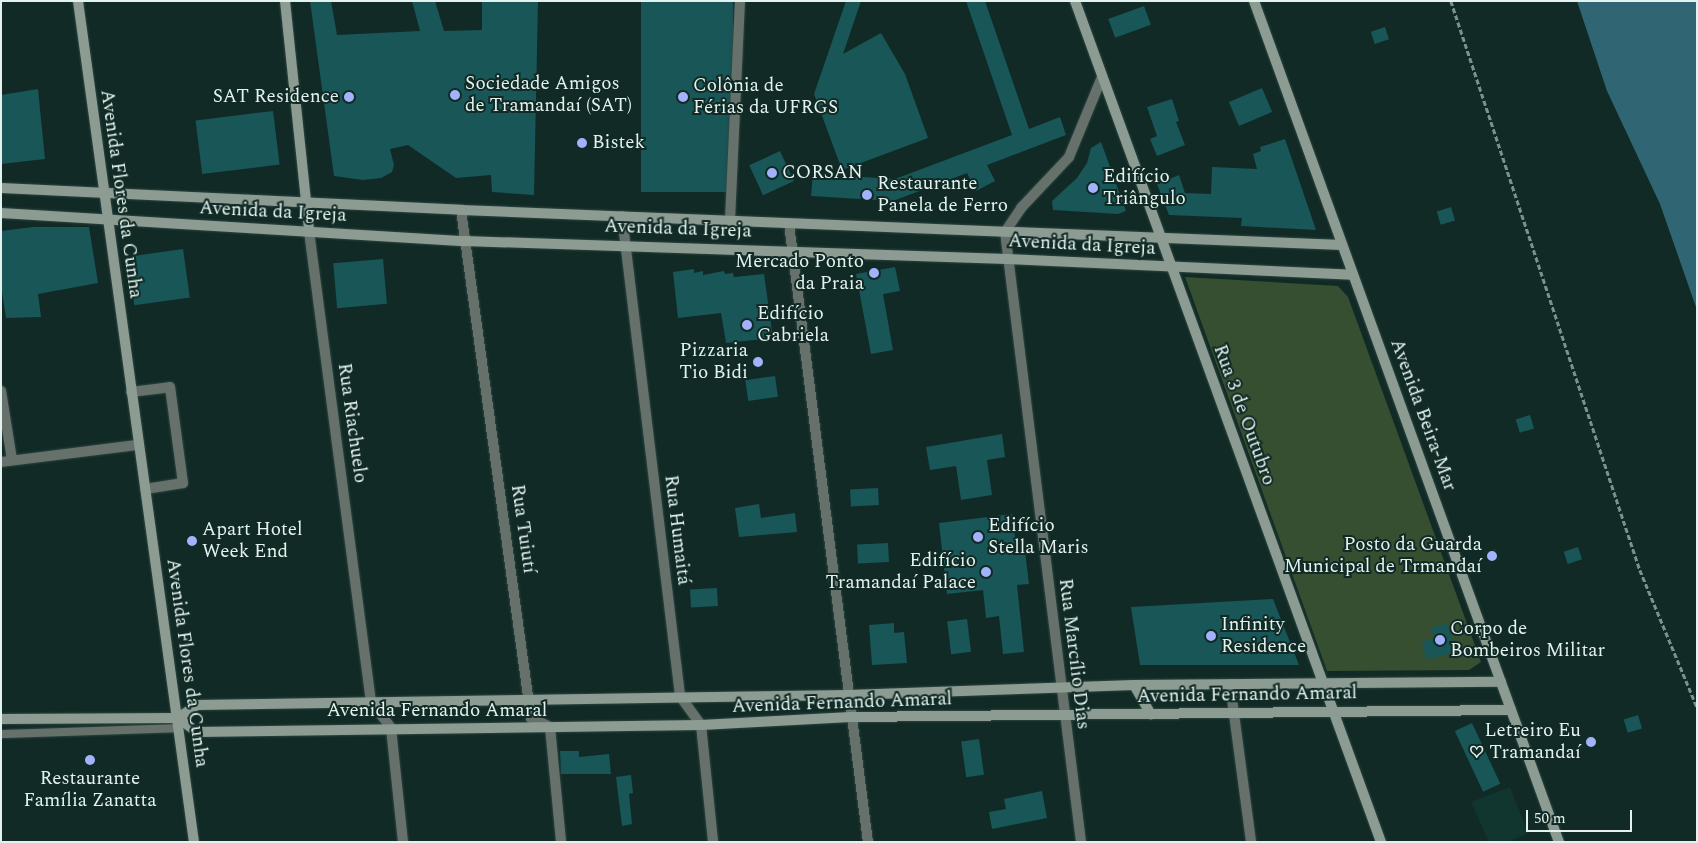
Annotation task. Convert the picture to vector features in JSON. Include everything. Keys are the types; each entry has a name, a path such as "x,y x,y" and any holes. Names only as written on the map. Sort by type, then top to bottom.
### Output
{"main road":[{"name":"Avenida Flores da Cunha","path":"78,1 102,194 179,723 194,842"},
{"name":"Rua Riachuelo","path":"285,1 309,231"},
{"name":"Rua 3 de Outubro","path":"1075,1 1381,842"},
{"name":"Avenida Beira-Mar","path":"1254,1 1559,842"},
{"name":"Avenida da Igreja","path":"1,188 102,194 307,200 461,210 789,224 1342,245"},
{"name":"Avenida da Igreja","path":"1,213 464,240 790,250 1171,266 1353,276"},
{"name":"Avenida Fernando Amaral","path":"1502,682 1134,685 848,696 530,698 197,705 179,723 197,732 701,725 851,717 1064,716 1334,710 1511,710"},
{"path":"1134,685 1151,714"},
{"path":"1,719 179,723"}],"street":[{"path":"730,220 740,1"},
{"path":"1005,232 1021,208 1069,157 1102,76"},
{"name":"Rua Tuiutí","path":"461,210 530,698 531,718 550,727"},
{"name":"Rua Humaitá","path":"622,216 680,696 701,725"},
{"path":"789,224 790,250 868,842"},
{"name":"Rua Riachuelo","path":"309,231 371,702"},
{"name":"Rua Marcílio Dias","path":"1005,232 1081,842"},
{"path":"131,392 170,387 183,483 145,489"},
{"path":"1,391 12,460"},
{"path":"1,462 138,445"},
{"path":"1230,684 1251,842"},
{"path":"371,702 391,728 402,842"},
{"path":"701,725 713,842"},
{"path":"550,727 561,842"}],"lane":[{"name":"Avenida Fernando Amaral","path":"1,734 179,723"}],"path":[{"path":"1451,1 1640,570 1697,707"}],"shaded area":[{"path":"1185,277 1338,286 1348,297 1481,662 1469,670 1327,671"},
{"path":"1510,787 1528,833 1508,842 1489,842 1471,802"}],"water":[{"path":"1577,1 1697,1 1697,310 1660,204 1607,91"}],"building":[{"name":"Sociedade Amigos de Tramandaí (SAT)","path":"310,1 331,1 337,35 420,31 412,1 435,1 444,31 482,30 482,1 538,1 534,195 492,192 491,175 456,178 408,145 390,149 394,165 392,172 381,178 363,180 334,176"},
{"name":"Colônia de Férias da UFRGS","path":"641,1 733,1 733,192 641,192"},
{"path":"846,1 861,1 843,54 881,33 905,74 928,138 842,170 814,94"},
{"path":"966,1 985,1 1029,129 1060,117 1066,135 987,165 995,181 976,191 967,173 893,201 811,196 813,174 895,179 1012,135"},
{"path":"1144,6 1151,25 1115,38 1108,19"},
{"path":"1385,27 1389,39 1375,44 1371,32"},
{"path":"1262,88 1272,112 1239,126 1229,102"},
{"path":"38,89 45,159 1,164 1,95"},
{"path":"1172,99 1179,121 1176,122 1185,145 1157,156 1150,139 1157,136 1147,107"},
{"path":"273,111 280,165 202,174 196,121"},
{"path":"1285,139 1316,230 1241,226 1242,218 1169,215 1157,184 1179,175 1185,193 1211,194 1212,167 1257,169 1253,154 1261,151 1260,147"},
{"name":"Edifício Triângulo","path":"1101,142 1126,211 1118,214 1053,210 1052,201 1077,178 1087,163 1091,148"},
{"name":"CORSAN","path":"780,151 794,181 763,195 749,165"},
{"path":"1451,207 1455,220 1441,225 1437,211"},
{"path":"33,227 89,227 98,283 38,294 41,317 6,318 1,285 1,231"},
{"path":"183,249 190,298 134,305 128,257"},
{"path":"383,259 387,304 337,308 333,263"},
{"path":"895,267 900,291 883,294 893,350 871,354 856,274"},
{"path":"694,269 694,273 703,271 703,275 724,271 725,274 733,273 734,277 764,274 773,338 726,343 721,313 678,318 673,272"},
{"path":"775,376 778,397 748,401 745,380"},
{"path":"1530,415 1534,428 1520,433 1516,419"},
{"path":"1002,434 1005,457 987,460 992,495 961,500 956,466 930,470 926,447"},
{"path":"878,488 879,505 851,506 850,489"},
{"path":"759,504 761,518 795,513 797,532 739,537 735,508"},
{"path":"1012,514 1017,552 1025,551 1029,584 1017,585 1024,652 1003,654 999,616 986,618 983,590 947,594 939,523"},
{"path":"888,543 889,562 858,564 857,545"},
{"path":"1578,547 1582,559 1568,564 1564,552"},
{"name":"Posto da Guarda Municipal de Trmandaí","path":"1496,549 1499,560 1488,562 1485,552"},
{"path":"717,588 718,606 691,607 690,589"},
{"name":"Infinity Residence","path":"1273,599 1299,665 1140,665 1131,607"},
{"path":"967,619 971,652 951,654 947,621"},
{"path":"894,623 894,633 904,632 907,663 872,665 869,625"},
{"name":"Corpo de Bombeiros Militar","path":"1447,623 1455,648 1446,655 1426,659 1422,642 1434,638 1431,628"},
{"path":"1638,715 1642,728 1628,733 1624,719"},
{"path":"1472,723 1500,784 1483,792 1455,731"},
{"path":"979,739 984,775 966,777 961,742"},
{"path":"560,751 579,751 579,757 609,754 611,774 561,774"},
{"path":"631,775 633,793 629,794 632,824 622,826 616,777"},
{"path":"1042,791 1047,818 992,829 989,812 1006,809 1004,799"}],"place":[{"name":"Sociedade Amigos de Tramandaí (SAT)","path":"455,95"},
{"name":"SAT Residence","path":"349,97"},
{"name":"Colônia de Férias da UFRGS","path":"683,97"},
{"name":"Bistek","path":"582,143"},
{"name":"CORSAN","path":"772,173"},
{"name":"Edifício Triângulo","path":"1093,188"},
{"name":"Restaurante Panela de Ferro","path":"867,195"},
{"name":"Mercado Ponto da Praia","path":"874,273"},
{"name":"Edifício Gabriela","path":"747,325"},
{"name":"Pizzaria Tio Bidi","path":"758,362"},
{"name":"Edifício Stella Maris","path":"978,537"},
{"name":"Apart Hotel Week End","path":"192,541"},
{"name":"Posto da Guarda Municipal de Trmandaí","path":"1492,556"},
{"name":"Edifício Tramandaí Palace","path":"986,572"},
{"name":"Infinity Residence","path":"1211,636"},
{"name":"Corpo de Bombeiros Militar","path":"1440,640"},
{"name":"Letreiro Eu ♡ Tramandaí","path":"1591,742"},
{"name":"Restaurante Família Zanatta","path":"90,760"}]}
